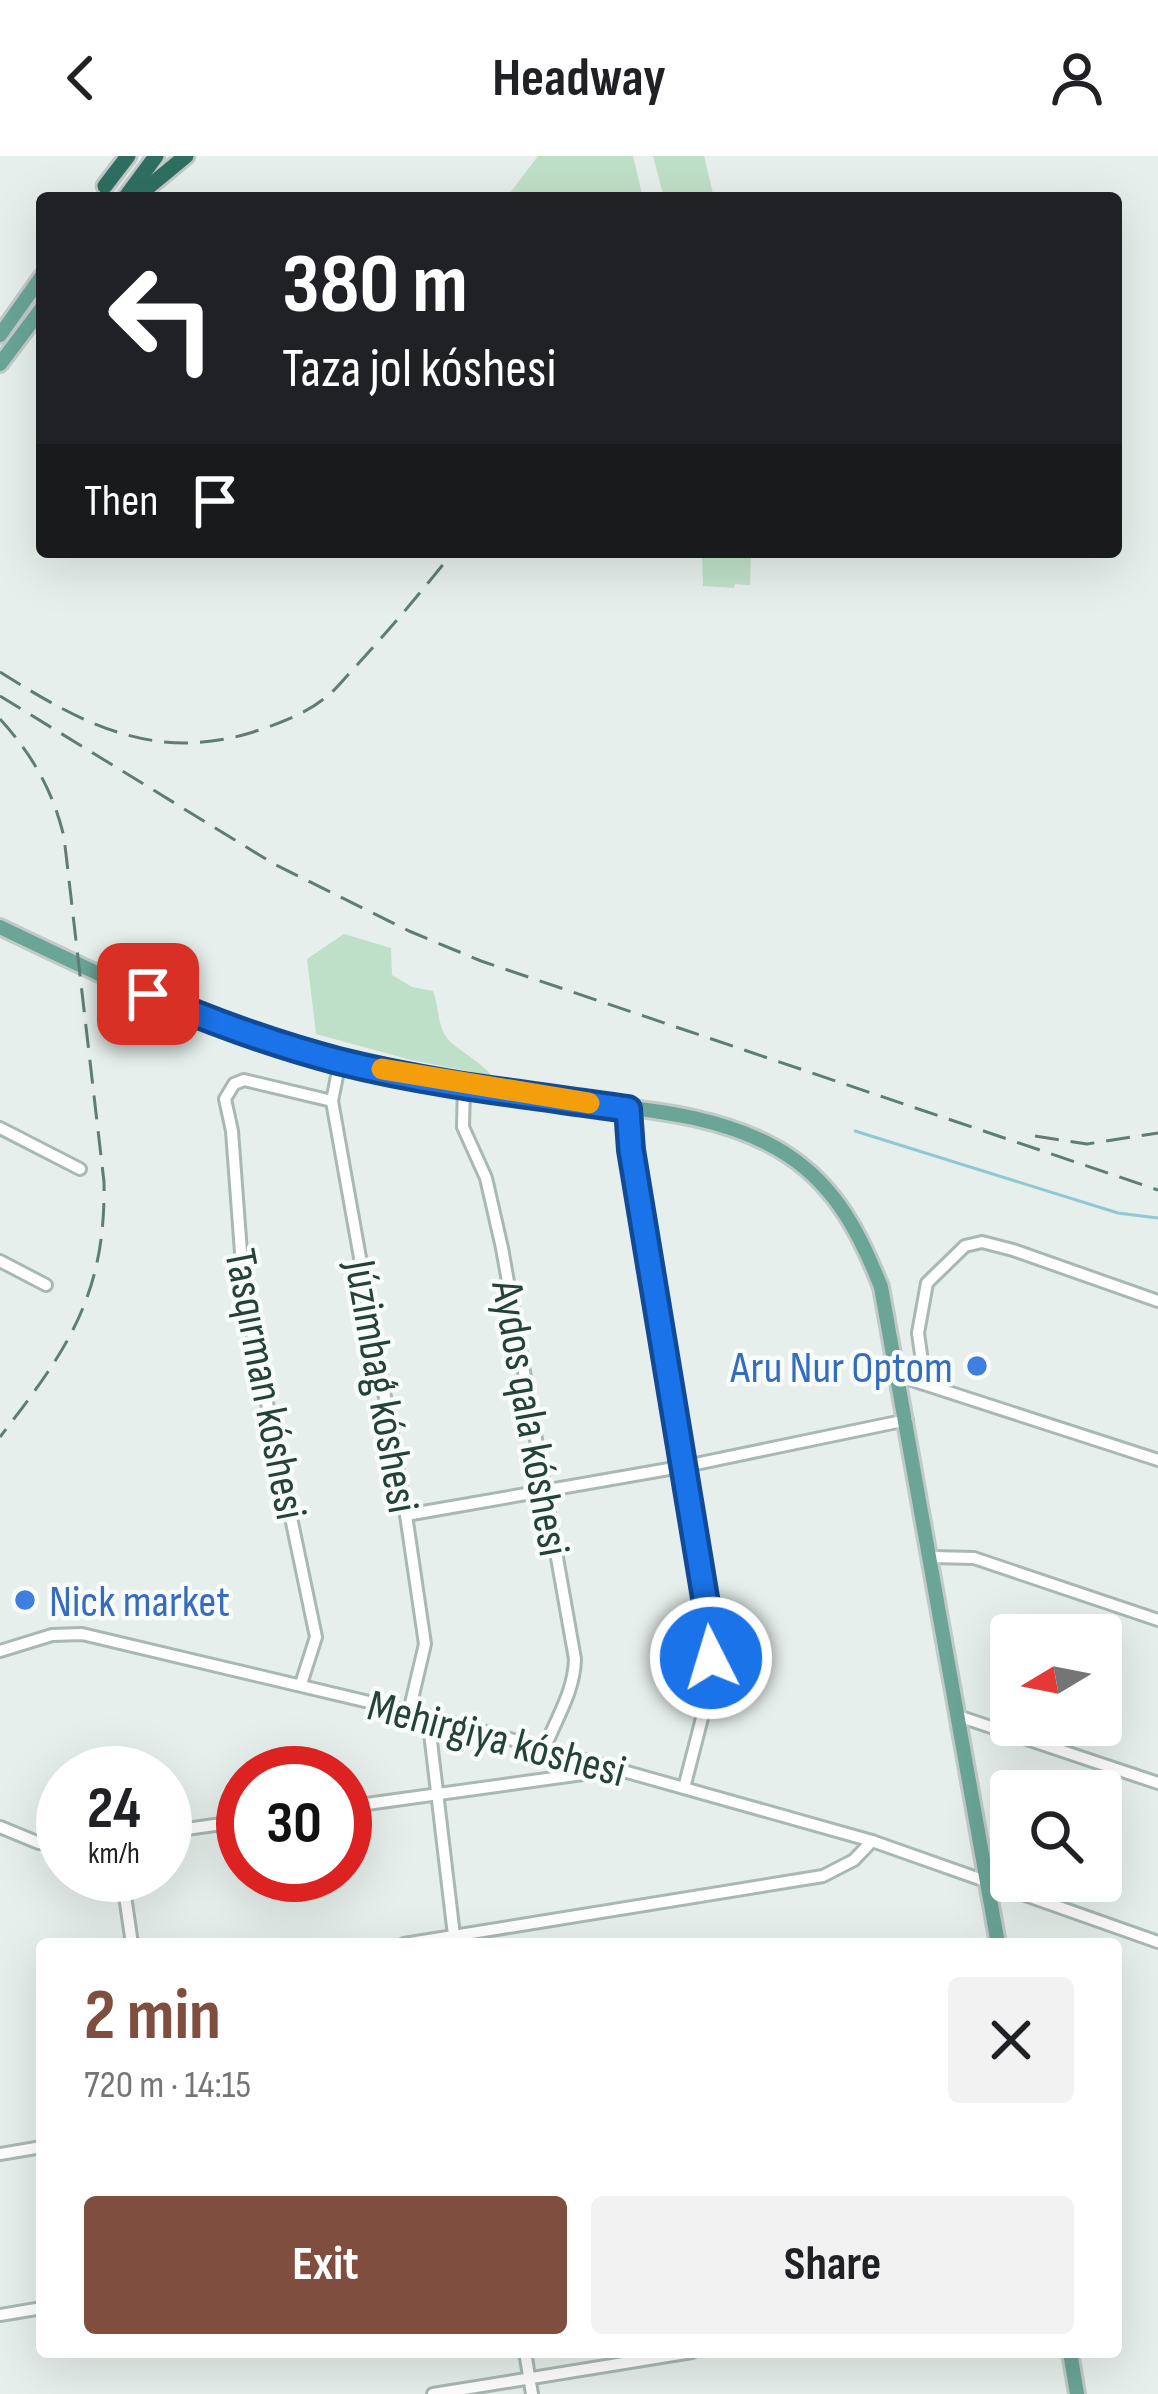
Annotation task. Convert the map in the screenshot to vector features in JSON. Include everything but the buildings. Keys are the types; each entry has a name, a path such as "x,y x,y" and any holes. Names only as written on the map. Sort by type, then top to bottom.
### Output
{"highway":[{"path":"101,192 115,156"},
{"path":"101,192 128,156"},
{"path":"129,192 156,156"},
{"path":"142,192 186,156"}],"main road":[{"path":"0,335 36,284"},
{"path":"0,364 36,316"},
{"path":"0,927 222,1026 340,1061 464,1085 701,1120 789,1155 830,1192 860,1234 881,1287 997,1938"},
{"path":"1071,2358 1077,2394"}],"street":[{"name":"Júzimbaǵ kóshesi","path":"340,1061 332,1101 425,1644 409,1712"},
{"name":"Tasqırman kóshesi","path":"301,1684 316,1637 244,1293 232,1131 225,1099 234,1084 244,1080 332,1101"},
{"name":"Aydos qala kóshesi","path":"464,1085 463,1127 487,1178 502,1248 575,1659 574,1688 544,1750"},
{"path":"628,1109 711,1634 711,1683 684,1788"},
{"path":"0,1128 80,1168"},
{"path":"925,1383 918,1334 927,1283 965,1246 982,1242 1012,1250 1158,1301"},
{"path":"0,1261 46,1285"},
{"path":"899,1376 1158,1460"},
{"path":"406,1515 686,1466 907,1420"},
{"path":"931,1557 974,1558 1158,1620"},
{"name":"Mehirgiya kóshesi","path":"0,1651 52,1635 82,1634 301,1684 872,1841 1158,1942"},
{"path":"428,1716 454,1938"},
{"path":"958,1716 1158,1783"},
{"path":"372,1804 616,1769"},
{"path":"0,1827 36,1842"},
{"path":"466,1938 823,1876 854,1860 872,1841"},
{"path":"126,1902 131,1938"},
{"path":"0,2154 36,2148"},
{"path":"0,2315 36,2309"},
{"path":"526,2358 532,2394"},
{"path":"433,2394 656,2358"}],"green space":[{"path":"538,156 633,156 642,192 511,192"},
{"path":"653,156 704,156 713,192 662,192"},
{"path":"702,558 751,558 750,585 703,586"},
{"path":"344,934 391,948 392,975 412,987 433,991 447,1038 492,1076 316,1034 307,959"}],"waterway":[{"path":"855,1131 1118,1213 1158,1218"}],"railway":[{"path":"0,672 89,721 149,740 214,741 250,733 299,714 329,694 448,558"},
{"path":"0,696 274,864 409,931 481,961 1158,1190"},
{"path":"0,719 40,774 64,837 104,1182 98,1258 78,1320 45,1376 0,1437"},
{"path":"1035,1136 1087,1144 1158,1133"}],"slow traffic":[{"path":"382,1069 589,1103"}],"place":[{"name":"Aru Nur Optom","path":"977,1366"},
{"name":"Nick market","path":"25,1600"}],"route":[{"path":"148,994 222,1026 340,1061 628,1109 631,1150 686,1466 711,1658"}]}
